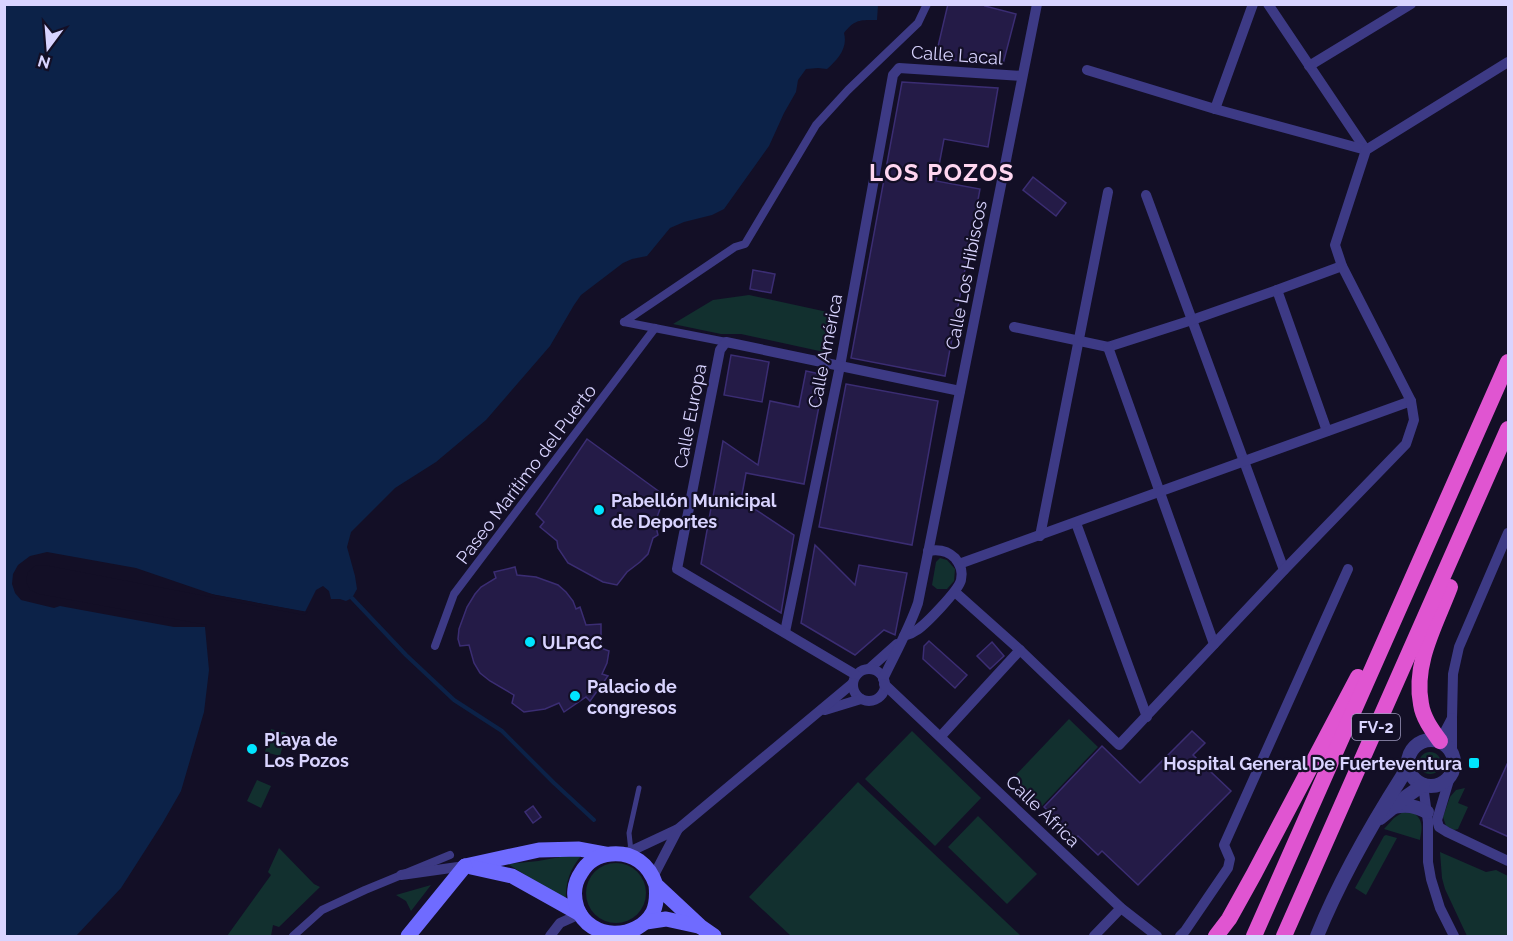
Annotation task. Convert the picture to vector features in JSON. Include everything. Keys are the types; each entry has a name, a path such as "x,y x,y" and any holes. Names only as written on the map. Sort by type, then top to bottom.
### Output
{"highway":[{"name":"FV-2","path":"1254,936 1509,362"},
{"name":"FV-2","path":"1284,936 1509,429"},
{"path":"1446,747 1431,729 1420,704 1419,673 1426,646 1461,558 1469,517"},
{"path":"1216,936 1229,919 1254,874 1369,657 1394,620"}],"main road":[{"path":"415,934 465,866 539,850 579,849 630,855 647,868 655,881 701,927 714,936"},
{"path":"619,853 594,859 584,867 578,878 575,902 587,923 600,933 618,935 666,919 701,927"},
{"path":"465,866 512,876 580,914"},
{"path":"641,929 654,911 657,898 655,881"}],"street":[{"path":"927,4 918,23 848,90 816,125 745,244 735,247 624,322 960,392"},
{"name":"Calle Los Hibiscos","path":"884,681 910,626 918,603 1037,4"},
{"path":"1215,109 1253,4"},
{"path":"1268,4 1366,150"},
{"path":"1309,66 1411,4"},
{"path":"955,592 1020,650 1119,746 1406,444 1414,420 1411,401 1342,266 1335,245 1366,150 1509,62"},
{"name":"Calle Lacal","path":"893,75 899,68 1022,76"},
{"path":"1087,70 1215,109 1366,150"},
{"name":"Calle América","path":"785,632 840,366 893,75"},
{"path":"1040,536 1108,192"},
{"path":"1146,195 1284,570"},
{"path":"1014,327 1108,347 1192,320 1342,266"},
{"path":"1277,290 1327,431"},
{"name":"Paseo Marítimo del Puerto","path":"435,646 454,594 655,328"},
{"name":"Calle Europa","path":"726,342 720,350 677,569 785,632"},
{"path":"1108,347 1214,644"},
{"path":"959,564 1411,401"},
{"path":"619,853 678,829 816,713 860,672 869,669 903,638 916,631 955,592 961,581 962,573 956,559 950,554 937,533 934,521"},
{"path":"1076,523 1147,717"},
{"path":"1454,936 1434,894 1431,879 1428,850 1432,814 1455,766 1446,747 1452,718 1453,674 1459,647 1509,533"},
{"path":"928,551 942,551 950,554"},
{"path":"1179,936 1185,931 1228,867 1230,859 1224,845 1348,569"},
{"path":"785,632 855,679"},
{"path":"941,736 1020,650"},
{"path":"816,713 879,696 882,693 884,681 878,672 869,669"},
{"path":"855,679 855,692 861,699"},
{"name":"Calle África","path":"884,681 1121,908 1157,936"},
{"name":"Calle África","path":"879,696 894,699 909,706"},
{"path":"1446,747 1452,718"},
{"path":"1317,936 1350,864 1402,775 1410,753 1420,743 1430,740 1446,747"},
{"path":"1408,762 1413,778 1423,785 1438,786 1449,780"},
{"path":"1374,823 1423,785"},
{"path":"1423,785 1438,827 1509,861"},
{"path":"1394,807 1414,806 1432,814"},
{"path":"655,881 678,829"},
{"path":"1428,850 1435,835 1447,832"},
{"path":"293,936 322,910 450,855"},
{"path":"401,875 465,866"},
{"path":"1094,936 1121,908"},
{"path":"550,936 560,923 580,914"}],"lane":[{"path":"619,853 629,833 639,788"}],"green space":[{"path":"749,295 832,313 824,352 741,334 721,334 673,324 713,300"},
{"path":"940,558 947,560 955,569 954,581 947,589 937,589 932,585 936,562"},
{"path":"1069,719 1098,747 1042,806 1013,778"},
{"path":"271,729 286,733 280,756 265,752"},
{"path":"912,731 981,798 935,846 865,779"},
{"path":"1430,752 1438,755 1441,763 1438,771 1430,774 1422,771 1419,763 1422,755"},
{"path":"257,780 271,786 261,808 247,801"},
{"path":"858,782 1021,936 791,936 749,897"},
{"path":"1465,788 1458,803 1468,807 1458,829 1454,830 1446,826 1443,817 1450,797 1456,790"},
{"path":"1403,812 1414,813 1421,822 1420,840 1384,829"},
{"path":"978,816 1037,874 1007,904 948,847"},
{"path":"1386,835 1397,838 1366,895 1355,888"},
{"path":"279,848 314,884 320,887 279,927 273,925 271,936 227,936 271,875 268,872"},
{"path":"1440,852 1486,872 1496,870 1508,876 1508,936 1467,936 1445,889"},
{"path":"582,855 569,876 566,901 508,864 566,856"},
{"path":"610,863 622,863 633,868 641,876 646,893 644,905 633,918 622,923 610,923 599,918 591,910 586,899 586,887 591,876 599,868"},
{"path":"431,885 411,911 406,901 396,895"}],"water":[{"path":"5,5 878,5 877,20 858,21 844,33 845,44 838,57 827,69 806,69 798,80 796,92 769,146 724,209 670,228 647,256 623,263 581,295 550,346 486,420 436,462 395,488 351,532 347,547 357,589 352,598 346,601 331,599 329,591 323,586 316,590 305,612 44,562 39,562 26,570 25,587 38,597 205,627 209,670 204,712 181,791 121,888 76,936 5,936"}],"pier":[{"path":"47,552 136,568 215,595 308,612 304,615 44,565 35,566 28,572 26,581 30,590 39,594 207,625 205,627 174,627 60,606 54,608 21,600 12,584 13,574 18,565 30,556"}],"building":[{"path":"948,4 986,4 985,6 1016,14 1003,64 935,59"},
{"path":"902,82 998,88 988,147 944,139 936,181 980,189 945,376 851,358"},
{"path":"1033,177 1066,203 1056,216 1023,190"},
{"path":"753,270 775,274 771,293 750,289"},
{"path":"731,355 769,362 762,402 724,395"},
{"path":"806,371 825,375 804,484 746,473 741,500 794,535 781,613 701,564 723,441 758,465 770,401 799,407"},
{"path":"846,384 938,401 912,545 819,527"},
{"name":"Pabellón Municipal de Deportes","path":"587,439 668,498 661,506 655,523 658,535 653,538 648,554 627,572 617,585 603,582 568,563 558,548 557,541 540,527 544,522 536,514"},
{"path":"815,545 855,585 859,565 907,573 895,635 884,630 855,655 801,623"},
{"name":"ULPGC","path":"515,567 517,575 536,577 558,585 573,601 576,609 580,607 586,625 601,624 601,648 609,651 602,674 608,676 590,701 586,697 564,712 559,703 545,709 524,712 512,703 514,695 480,673 474,663 469,645 460,646 459,629 467,607 475,594 481,587 496,578 494,572"},
{"path":"929,641 967,675 955,688 923,659 924,646"},
{"path":"992,642 1004,656 990,669 977,656"},
{"path":"1192,731 1205,743 1193,755 1231,791 1138,885 1102,851 1098,855 1078,836 1076,838 1044,807 1102,746 1140,783"},
{"path":"1509,760 1509,837 1480,824"},
{"path":"533,806 541,817 533,823 525,812"}],"waterway":[{"path":"352,598 406,655 454,700 502,731 594,820"}],"place":[{"name":"Pabellón Municipal de Deportes","path":"599,510"},
{"name":"ULPGC","path":"530,642"},
{"name":"Palacio de congresos","path":"575,696"},
{"name":"Playa de Los Pozos","path":"252,749"},
{"name":"Hospital General De Fuerteventura","path":"1474,763"}],"district":[{"name":"LOS POZOS","path":"942,172"}]}
